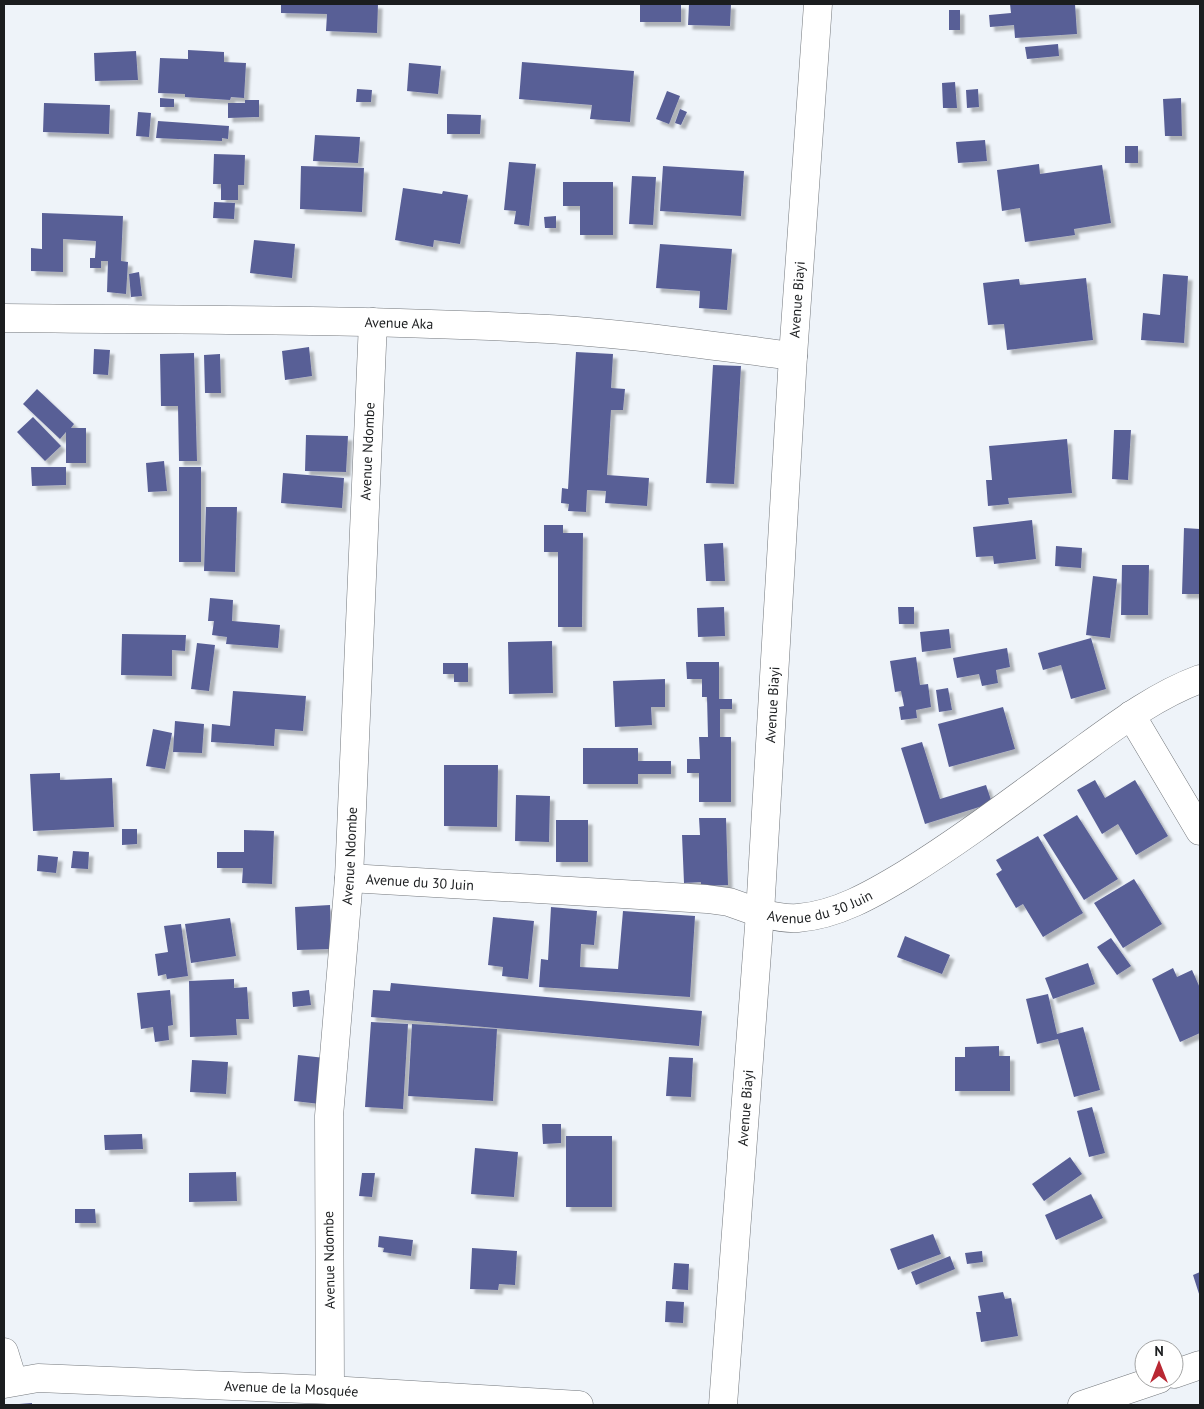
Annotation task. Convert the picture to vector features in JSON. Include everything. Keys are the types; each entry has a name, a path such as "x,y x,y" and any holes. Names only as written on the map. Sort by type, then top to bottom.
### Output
{"street":[{"name":"Avenue Biayi","path":"723,1405 760,913 793,356 818,4"},
{"name":"Avenue Aka","path":"4,318 373,322 530,328 605,334 793,356"},
{"name":"Avenue Ndombe","path":"330,1390 329,1116 348,878 373,322"},
{"name":"Avenue du 30 Juin","path":"348,878 707,899 729,902 760,913 785,918 806,917 851,904 882,888 941,852 1131,715 1177,689 1200,679"},
{"path":"1131,715 1200,831"},
{"path":"4,1352 8,1382"},
{"path":"1184,1371 1200,1365"},
{"name":"Avenue de la Mosquée","path":"8,1382 38,1378 330,1390 579,1405"},
{"path":"1082,1405 1134,1387"}],"building":[{"path":"281,4 378,4 377,33 326,31 327,14 281,13"},
{"path":"640,4 681,4 681,22 640,22"},
{"path":"689,4 731,4 730,26 688,25"},
{"path":"1010,4 1075,4 1077,34 1015,38 1014,25 990,27 989,15 1011,13"},
{"path":"949,10 960,10 960,30 949,30"},
{"path":"1058,44 1059,56 1027,59 1025,47"},
{"path":"188,50 224,52 224,62 246,63 244,98 231,97 230,100 185,97 185,94 158,93 160,58 188,59"},
{"path":"136,51 138,80 95,81 94,53"},
{"path":"522,62 634,71 630,122 590,119 592,105 519,99"},
{"path":"409,63 441,66 438,94 407,91"},
{"path":"955,82 957,108 943,108 942,83"},
{"path":"357,89 372,90 371,102 356,102"},
{"path":"978,89 979,107 967,108 966,90"},
{"path":"667,91 680,96 669,124 656,119"},
{"path":"160,98 174,99 174,107 160,107"},
{"path":"1181,98 1182,136 1165,136 1163,99"},
{"path":"245,100 259,100 259,117 228,118 228,103 245,103"},
{"path":"44,103 110,105 109,134 43,132"},
{"path":"680,109 687,112 681,125 675,123"},
{"path":"138,112 151,113 149,137 136,136"},
{"path":"447,114 481,115 480,134 447,134"},
{"path":"158,121 229,126 228,139 222,138 222,141 156,138"},
{"path":"315,135 360,137 358,163 313,161"},
{"path":"985,140 987,161 958,163 956,142"},
{"path":"1125,146 1138,146 1138,163 1125,163"},
{"path":"214,154 245,155 244,185 238,185 238,200 221,200 221,184 213,184"},
{"path":"509,162 536,164 529,226 514,224 516,211 504,210"},
{"path":"1039,164 1040,174 1102,165 1111,223 1074,229 1075,235 1025,242 1020,208 1002,211 997,170"},
{"path":"301,166 364,168 362,212 300,209"},
{"path":"663,166 744,171 741,216 660,211"},
{"path":"632,176 656,177 653,225 629,224"},
{"path":"563,182 613,182 613,235 580,235 580,206 563,206"},
{"path":"403,188 442,194 443,191 468,195 460,244 434,240 433,247 395,240"},
{"path":"214,202 235,203 234,219 213,218"},
{"path":"42,213 123,216 121,261 128,262 126,294 107,292 108,261 101,261 101,268 90,268 90,258 95,258 96,241 63,239 63,272 31,271 31,248 42,249"},
{"path":"556,216 556,228 545,228 544,217"},
{"path":"254,240 295,244 292,278 250,273"},
{"path":"660,244 732,249 727,310 699,308 700,291 656,288"},
{"path":"139,272 142,296 131,297 129,274"},
{"path":"1163,274 1188,276 1184,343 1141,340 1143,313 1160,315"},
{"path":"1086,278 1093,340 1007,350 1004,324 988,325 983,283 1019,279 1020,285"},
{"path":"309,347 312,376 285,380 282,351"},
{"path":"94,349 110,350 108,375 93,374"},
{"path":"576,352 613,354 611,388 625,389 623,410 611,410 607,475 649,478 647,506 605,503 606,491 587,490 586,512 568,511 569,504 561,503 562,488 568,489"},
{"path":"194,353 197,461 179,461 178,406 161,406 160,354"},
{"path":"220,354 221,393 205,393 204,355"},
{"path":"713,365 741,366 734,484 706,483"},
{"path":"37,389 74,424 71,428 86,428 86,463 66,463 66,432 60,439 23,404"},
{"path":"33,417 61,446 45,461 17,432"},
{"path":"1114,430 1131,430 1128,480 1112,479"},
{"path":"306,435 348,436 346,472 305,471"},
{"path":"1067,439 1072,493 1008,498 1009,504 988,506 986,480 992,480 989,446"},
{"path":"164,461 167,491 148,492 146,463"},
{"path":"31,467 66,467 66,485 32,486"},
{"path":"179,467 201,467 201,562 179,562"},
{"path":"283,473 344,478 342,508 281,503"},
{"path":"206,507 237,507 235,572 204,571"},
{"path":"1032,520 1036,559 994,564 993,556 976,557 973,527"},
{"path":"544,525 563,525 563,533 583,533 582,627 558,627 558,552 544,552"},
{"path":"1184,528 1200,529 1200,594 1182,594"},
{"path":"723,543 725,581 706,581 704,544"},
{"path":"1056,546 1082,548 1081,568 1055,566"},
{"path":"1122,565 1149,565 1148,615 1121,615"},
{"path":"1093,576 1117,579 1110,638 1086,635"},
{"path":"210,598 233,600 232,621 280,625 278,648 226,644 227,637 212,635 214,621 208,621"},
{"path":"724,607 725,636 698,637 697,608"},
{"path":"898,607 914,607 914,624 899,624"},
{"path":"949,629 951,648 922,652 920,632"},
{"path":"122,634 186,635 185,651 172,650 172,676 121,675"},
{"path":"1091,638 1106,689 1071,699 1061,665 1043,670 1038,653"},
{"path":"552,641 553,693 509,694 508,642"},
{"path":"197,643 215,645 209,691 191,689"},
{"path":"1007,648 1010,667 996,670 998,683 982,686 979,674 957,678 953,658"},
{"path":"916,657 920,685 928,684 931,707 916,710 917,718 901,720 899,707 904,706 901,691 895,692 890,661"},
{"path":"686,662 719,662 719,699 732,699 732,709 720,709 720,737 731,737 731,802 699,802 699,773 687,773 687,759 700,759 699,737 708,737 707,697 702,697 702,679 687,679"},
{"path":"443,663 468,663 468,682 454,682 454,674 443,674"},
{"path":"665,679 665,707 651,707 652,725 615,727 613,681"},
{"path":"948,688 952,710 939,712 936,690"},
{"path":"233,691 306,696 303,731 275,729 274,746 211,742 212,724 230,726"},
{"path":"1003,707 1015,749 949,767 938,724"},
{"path":"175,721 204,724 202,753 173,752"},
{"path":"153,729 172,733 165,769 146,766"},
{"path":"922,742 940,799 986,785 992,803 925,824 901,748"},
{"path":"583,748 638,748 638,761 671,761 671,774 638,774 638,784 583,784"},
{"path":"444,765 498,765 497,827 444,826"},
{"path":"60,773 60,780 112,778 114,827 33,831 30,774"},
{"path":"1095,780 1105,798 1135,780 1168,836 1136,855 1118,824 1102,834 1077,790"},
{"path":"516,795 550,796 549,842 515,841"},
{"path":"1077,815 1118,879 1084,900 1043,835"},
{"path":"699,818 726,818 728,885 701,886 701,882 684,883 682,835 700,835"},
{"path":"556,820 588,820 588,862 556,862"},
{"path":"122,829 137,829 137,844 122,845"},
{"path":"244,830 274,831 272,884 242,883 243,868 217,868 217,852 244,852"},
{"path":"1038,836 1083,913 1043,937 1023,904 1016,908 996,874 1002,870 996,860"},
{"path":"73,851 89,852 88,869 71,868"},
{"path":"38,855 58,857 56,873 37,871"},
{"path":"1134,879 1162,924 1123,948 1094,903"},
{"path":"330,905 331,949 297,950 295,907"},
{"path":"551,907 597,911 594,945 581,944 580,967 618,969 623,911 695,916 690,997 539,987 541,959 548,960"},
{"path":"493,917 534,921 528,979 502,976 503,967 488,965"},
{"path":"230,918 236,956 191,963 185,924"},
{"path":"181,924 188,976 167,979 166,974 158,976 155,954 168,952 164,926"},
{"path":"905,936 950,955 942,974 897,957"},
{"path":"1111,938 1131,966 1117,975 1097,947"},
{"path":"1088,963 1095,984 1053,999 1045,978"},
{"path":"1173,968 1177,977 1192,970 1200,988 1200,1033 1180,1042 1152,979"},
{"path":"234,979 234,988 247,987 249,1019 236,1019 237,1035 190,1037 189,981"},
{"path":"391,983 702,1011 699,1046 371,1017 373,990 390,991"},
{"path":"170,990 173,1025 168,1026 169,1040 155,1042 153,1027 141,1029 137,993"},
{"path":"309,990 311,1005 293,1007 292,992"},
{"path":"1048,994 1057,1034 1083,1027 1100,1090 1074,1097 1058,1039 1037,1044 1026,999"},
{"path":"371,1022 408,1024 403,1109 365,1107"},
{"path":"412,1024 497,1029 493,1101 408,1096"},
{"path":"999,1046 999,1056 1010,1056 1010,1091 955,1091 955,1057 965,1057 965,1047"},
{"path":"298,1055 325,1058 320,1104 294,1101"},
{"path":"669,1057 693,1058 691,1097 666,1096"},
{"path":"192,1060 228,1062 226,1094 190,1092"},
{"path":"1092,1107 1105,1153 1089,1157 1077,1111"},
{"path":"542,1124 561,1124 561,1143 543,1144"},
{"path":"142,1134 143,1149 105,1150 104,1135"},
{"path":"566,1136 612,1136 612,1207 566,1207"},
{"path":"475,1148 518,1152 514,1197 471,1194"},
{"path":"1070,1157 1082,1174 1044,1201 1032,1184"},
{"path":"236,1172 237,1201 189,1202 189,1173"},
{"path":"362,1173 375,1173 372,1197 359,1196"},
{"path":"1091,1194 1103,1218 1056,1240 1045,1215"},
{"path":"75,1209 95,1209 96,1223 75,1223"},
{"path":"933,1234 941,1254 898,1270 890,1249"},
{"path":"379,1236 413,1240 411,1256 383,1252 384,1248 378,1247"},
{"path":"472,1248 517,1251 515,1285 499,1284 498,1290 470,1289"},
{"path":"982,1251 983,1262 967,1264 965,1253"},
{"path":"950,1256 955,1269 916,1285 911,1272"},
{"path":"674,1263 689,1264 688,1290 672,1289"},
{"path":"1200,1272 1200,1297 1193,1275"},
{"path":"1003,1292 1005,1299 1011,1298 1018,1336 981,1342 976,1312 981,1312 978,1296"},
{"path":"666,1301 684,1302 683,1323 665,1322"},
{"path":"32,1403 32,1405 19,1405 19,1404"}]}
